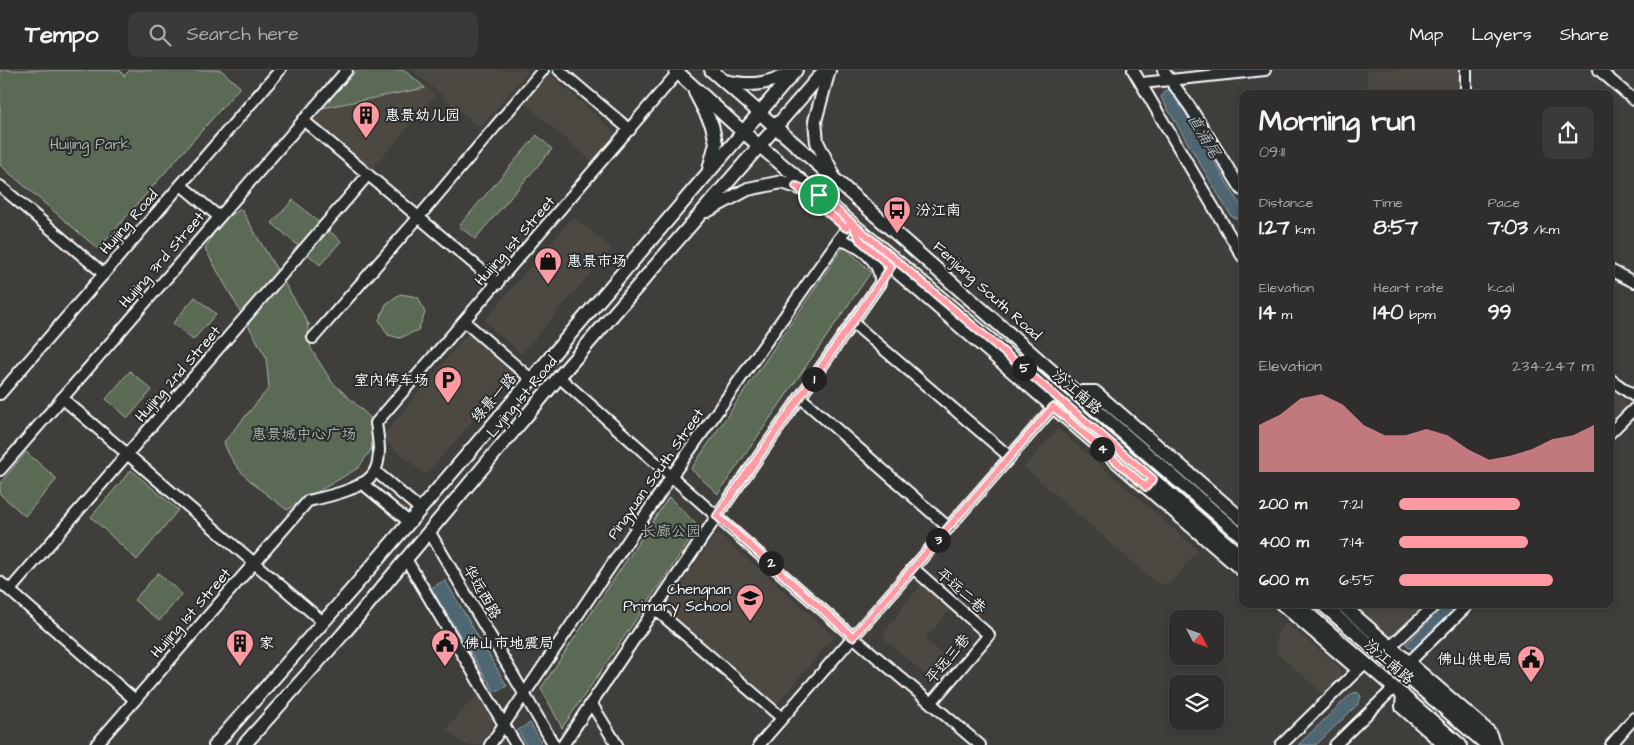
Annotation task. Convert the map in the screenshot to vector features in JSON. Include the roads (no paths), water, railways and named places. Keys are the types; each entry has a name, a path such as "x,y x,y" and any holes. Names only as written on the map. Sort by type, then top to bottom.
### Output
{"main road":[{"name":"Fenjiang South Road","path":"711,70 727,78 760,112 1075,392 1111,414 1239,533"},
{"path":"827,70 815,121 817,142 835,178"},
{"name":"Lvjing 1st Road","path":"244,745 406,559 776,126 827,70"},
{"path":"727,78 746,85 768,83 795,71"},
{"name":"绿景一路","path":"215,745 323,622 795,71"},
{"path":"671,72 690,83 712,125 716,143 709,171"},
{"path":"671,72 698,98"},
{"name":"汾江南路","path":"690,83 743,132 819,195 848,225 1236,556"},
{"path":"700,214 748,190 782,182 819,195"},
{"path":"796,186 848,225 860,240 891,267 1057,403"},
{"path":"1111,414 1239,517"},
{"path":"1287,608 1353,665 1368,665"},
{"name":"汾江南路","path":"1302,608 1460,745"},
{"path":"1327,608 1403,668 1487,745"},
{"path":"1345,608 1385,653"},
{"path":"1403,668 1489,732 1494,745"},
{"path":"1396,689 1402,708 1445,745"}],"street":[{"name":"Huijing Road","path":"0,394 280,70"},
{"name":"Huijing 3rd Street","path":"0,470 347,70"},
{"path":"313,338 418,218 542,70"},
{"path":"559,70 630,130"},
{"path":"1133,70 1239,251"},
{"path":"1163,70 1190,107 1239,185"},
{"path":"1142,83 1265,70"},
{"path":"1466,70 1466,90"},
{"path":"1599,70 1634,100"},
{"name":"Huijing 1st Street","path":"375,472 379,452 376,423 630,130 671,72"},
{"path":"303,120 367,176 498,284"},
{"name":"Huijing 2nd Street","path":"10,590 128,456 367,176"},
{"path":"181,185 219,217"},
{"path":"0,186 104,274"},
{"name":"Pingyuan South Street","path":"490,745 672,477 848,225"},
{"path":"1232,238 1239,235"},
{"path":"838,240 855,246 873,261 880,276 880,283"},
{"path":"563,745 717,516 891,267"},
{"path":"1614,272 1634,282"},
{"path":"465,322 531,379"},
{"path":"853,323 1010,457"},
{"path":"559,378 853,637 980,745"},
{"path":"1614,382 1634,396"},
{"path":"800,397 948,528"},
{"path":"62,398 323,622"},
{"path":"759,745 1057,403"},
{"path":"1614,429 1634,409"},
{"path":"409,522 362,483 375,472 420,509"},
{"name":"Huijing 1st Street","path":"96,745 308,501 338,494 362,483"},
{"name":"华远西路","path":"429,531 554,745"},
{"path":"406,559 516,745"},
{"name":"平远二巷","path":"913,568 989,635"},
{"path":"0,582 136,700"},
{"path":"1385,653 1428,608"},
{"path":"1403,668 1465,608"},
{"path":"655,609 782,718"},
{"name":"平远三巷","path":"931,703 989,635"},
{"path":"1281,745 1368,665"},
{"path":"1335,745 1396,689"},
{"path":"591,703 617,745"},
{"path":"1611,745 1634,718"}],"water":[{"path":"1167,90 1172,90 1239,203 1239,218 1231,216 1161,97"},
{"path":"445,580 507,686 495,692 431,588"},
{"path":"1441,608 1453,608 1451,616 1413,651 1406,644"},
{"path":"1357,692 1361,696 1358,704 1316,745 1298,745 1351,694"},
{"path":"530,723 543,745 526,745 518,730"}],"place":[{"name":"惠景幼儿园","path":"366,139"},
{"name":"汾江南","path":"897,234"},
{"name":"惠景市场","path":"548,285"},
{"name":"室内停车场","path":"448,404"},
{"name":"Chengnan Primary School","path":"750,622"},
{"name":"家","path":"240,667"},
{"name":"佛山市地震局","path":"445,667"},
{"name":"佛山供电局","path":"1531,683"}],"water label":[{"name":"直涌尾","path":"1204,136"}],"park label":[{"name":"Huijing Park","path":"90,144"},
{"name":"惠景城中心广场","path":"304,434"},
{"name":"长廊公园","path":"671,531"}]}
